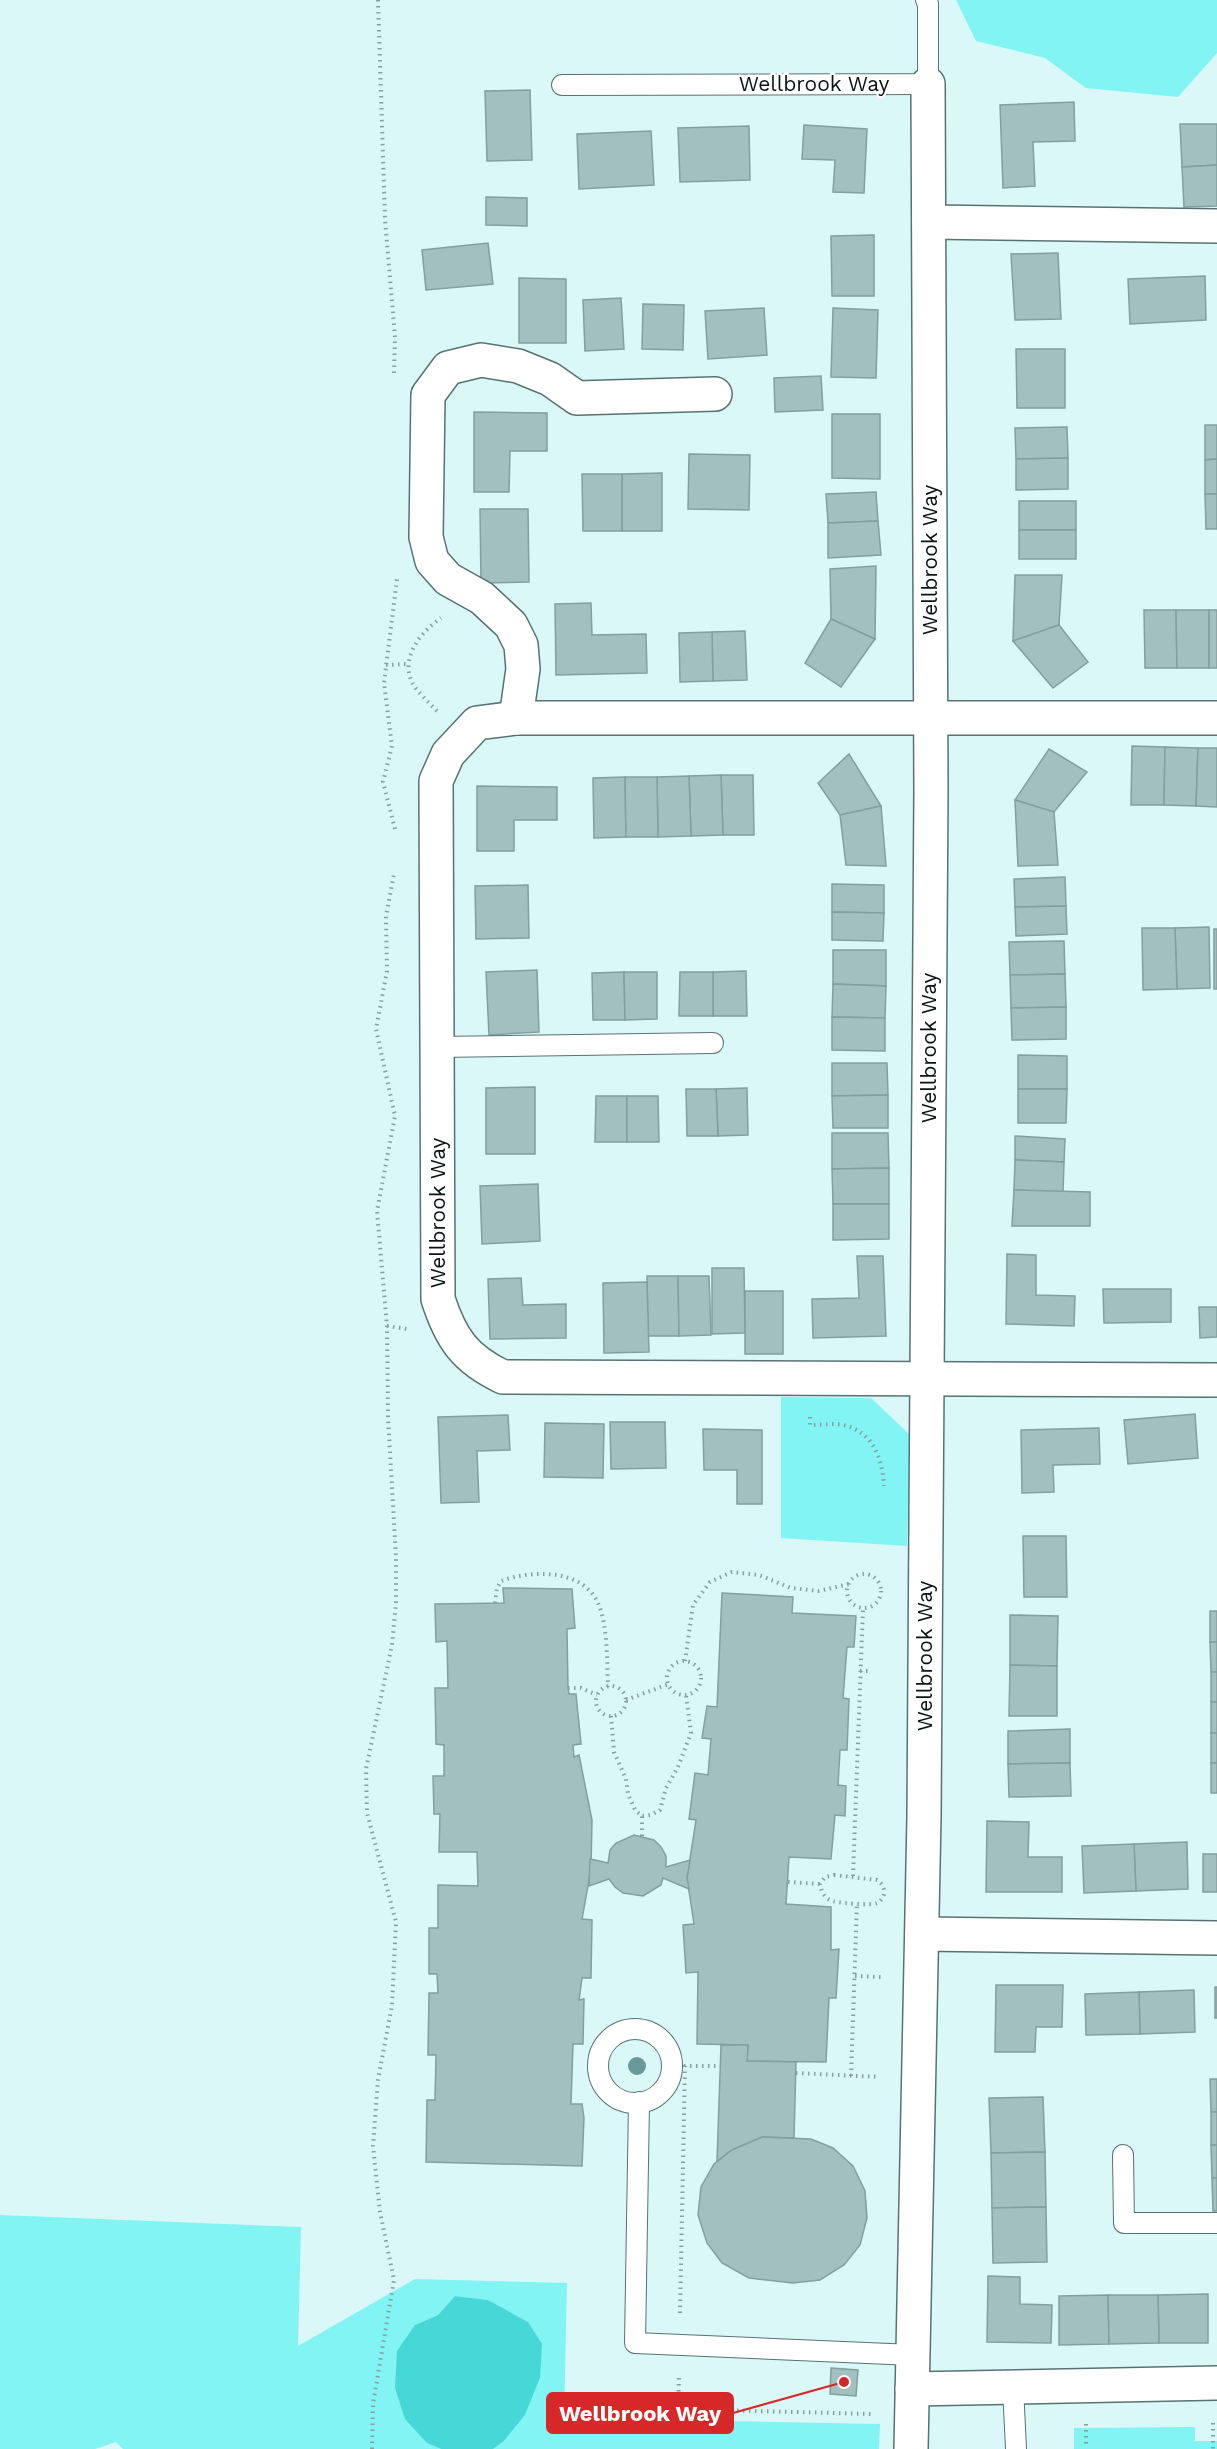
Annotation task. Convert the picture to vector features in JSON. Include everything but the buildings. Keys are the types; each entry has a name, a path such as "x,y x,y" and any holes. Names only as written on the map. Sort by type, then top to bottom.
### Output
{"street":[{"name":"Wellbrook Way","path":"911,2449 922,1934 927,1379 930,718 928,84"},
{"path":"929,222 1217,226"},
{"path":"516,718 524,669 521,645 511,625 482,598 448,579 432,561 426,537 428,395 448,368 481,360 518,366 550,379 577,398 715,394"},
{"path":"477,723 516,718 1217,718"},
{"name":"Wellbrook Way","path":"477,723 448,754 436,781 438,1299 446,1324 462,1348 481,1366 503,1377 1217,1380"},
{"path":"922,1934 1217,1938"},
{"path":"912,2389 1217,2383"}],"lane":[{"path":"926,0 928,4 928,84"},
{"name":"Wellbrook Way","path":"562,85 928,84"},
{"path":"437,1047 712,1043"},
{"path":"639,2102 635,2343 913,2355"},
{"path":"1123,2155 1124,2223 1217,2223"},
{"path":"1013,2387 1016,2449"}],"path":[{"path":"378,0 385,219 395,337 393,379"},
{"path":"396,834 383,782 392,746 384,683 398,569"},
{"path":"477,723 440,714 415,688 407,664 416,641 430,626 448,614 482,598"},
{"path":"386,665 407,664"},
{"path":"372,2449 373,2404 394,2280 380,2212 374,2146 378,2080 392,2005 396,1922 367,1813 366,1769 392,1645 396,1602 388,1417 387,1326 377,1211 395,1116 376,1029 387,971 386,916 396,866"},
{"path":"807,1378 810,1425 842,1425 856,1429 869,1440 880,1456 885,1494"},
{"path":"685,1661 693,1605 710,1582 732,1572 759,1575 791,1587 819,1592 849,1584 861,1575 872,1576 876,1580 881,1596 874,1605 858,1607 849,1600 849,1584"},
{"path":"495,1603 497,1588 501,1581 534,1574 551,1574 568,1579 591,1592 601,1612 608,1687"},
{"path":"853,1876 863,1608"},
{"path":"685,1661 695,1664 701,1674 700,1685 686,1695 676,1692 669,1684 670,1668 674,1664 685,1661"},
{"path":"860,1671 870,1671"},
{"path":"626,1700 669,1684"},
{"path":"614,1686 622,1691 626,1700 623,1709 612,1716 606,1716 598,1710 597,1695 604,1688 614,1686"},
{"path":"568,1688 581,1688 597,1695"},
{"path":"612,1716 614,1752 626,1779 628,1794 635,1810 642,1816 651,1815 660,1810 666,1788 691,1733 686,1695"},
{"path":"642,1816 642,1836"},
{"path":"829,1876 853,1876 877,1880 884,1887 884,1895 877,1903 832,1902 825,1896 820,1884 825,1877 829,1876"},
{"path":"788,1882 820,1884"},
{"path":"851,2076 857,1903"},
{"path":"720,2066 685,2066 678,2409 880,2414"},
{"path":"796,2073 919,2080"}],"shaded area":[{"path":"956,0 1217,0 1217,53 1178,97 1086,88 1045,58 976,41"},
{"path":"781,1397 871,1398 910,1435 907,1546 781,1538"},
{"path":"0,2215 301,2227 298,2346 415,2279 567,2283 564,2418 880,2424 879,2449 493,2449 504,2441 525,2415 540,2378 528,2322 488,2300 455,2296 438,2315 415,2325 427,2443 441,2449 123,2449 116,2442 95,2449 0,2449"},
{"path":"455,2296 488,2300 528,2322 542,2344 540,2378 525,2415 504,2441 493,2449 441,2449 427,2443 405,2419 395,2388 397,2351 415,2325 438,2315"},
{"path":"1195,2427 1195,2441 1217,2441 1217,2449 1074,2449 1074,2428"}],"place":[{"name":"Wellbrook Way","path":"844,2382"}]}
